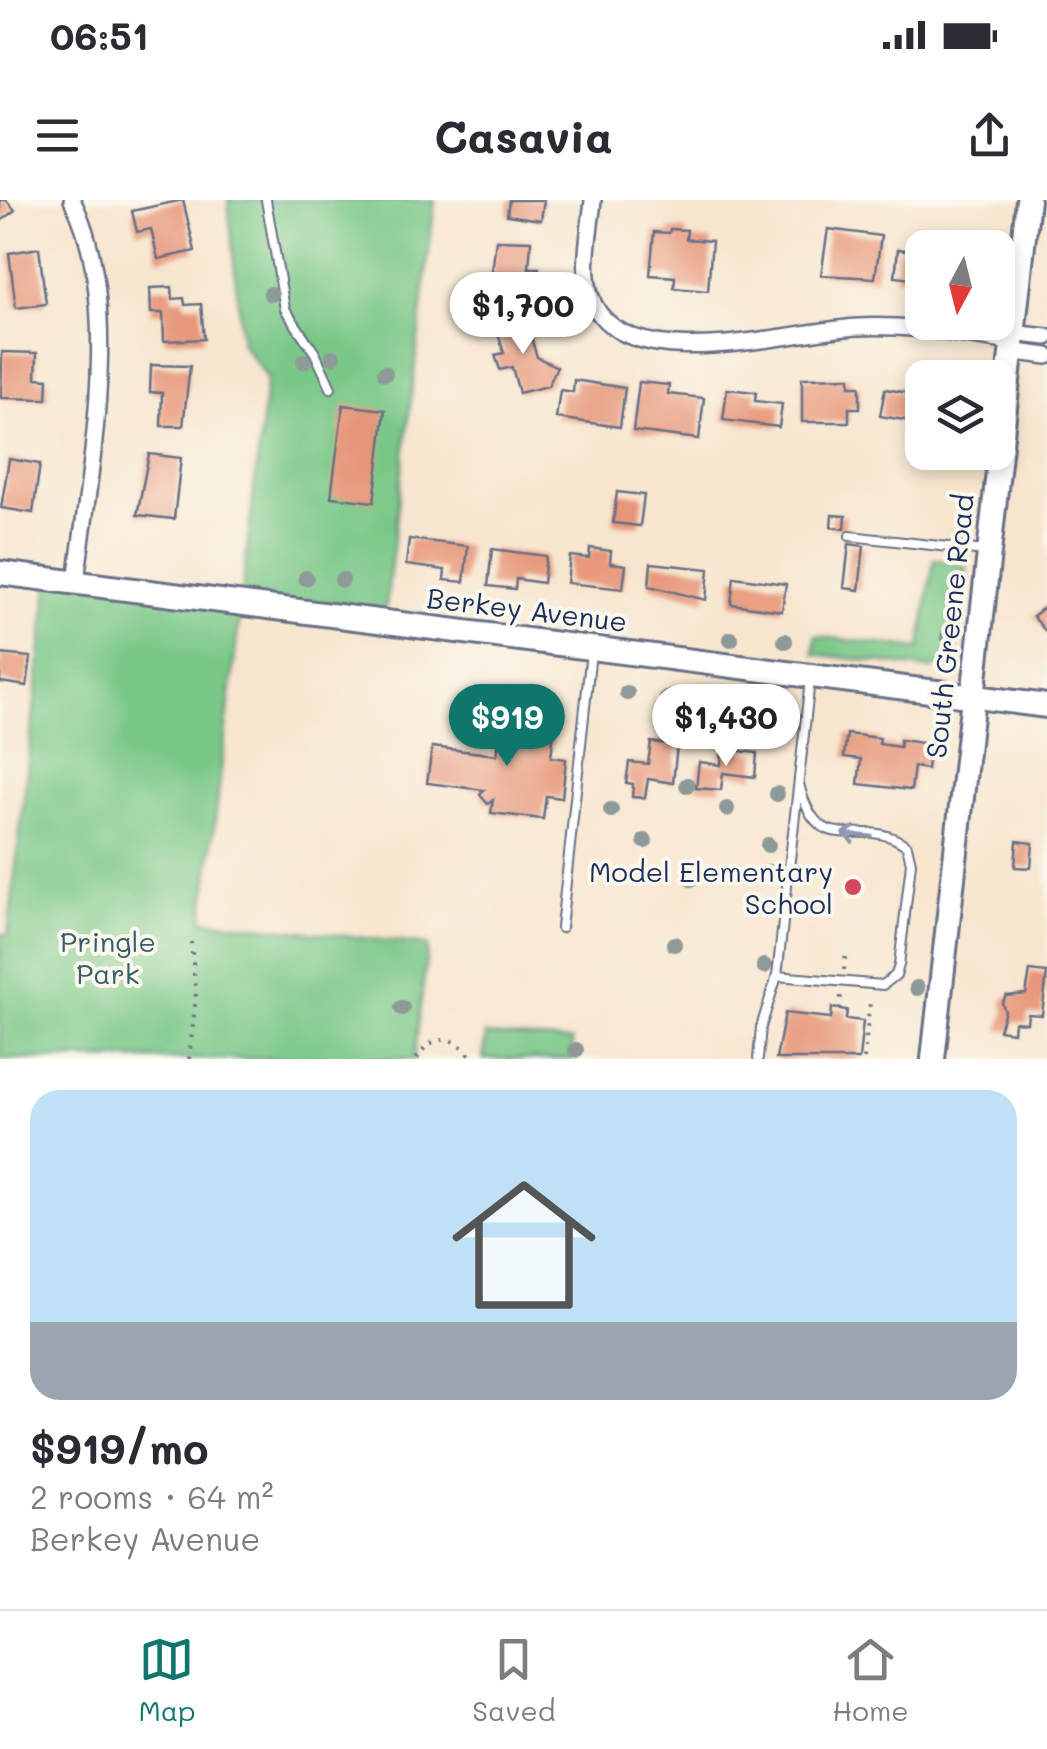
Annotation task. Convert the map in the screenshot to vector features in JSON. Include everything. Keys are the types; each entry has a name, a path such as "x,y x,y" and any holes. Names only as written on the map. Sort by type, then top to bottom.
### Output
{"street":[{"path":"72,200 90,248 99,356 76,582"},
{"path":"593,200 587,275 591,296 600,314 619,330 643,338 736,345 880,326 1011,342 1047,338"},
{"name":"South Greene Road","path":"933,1059 1028,200"},
{"path":"1011,342 1047,356"},
{"name":"Berkey Avenue","path":"0,573 1047,706"}],"lane":[{"path":"266,200 285,309 315,353 330,388"},
{"path":"850,536 988,552"},
{"path":"560,928 592,648"},
{"path":"758,1059 761,1027 777,976 810,676"},
{"path":"777,976 872,986 890,980 898,964 909,880 907,846 892,838 824,830 805,809 798,784"}],"path":[{"path":"188,1059 196,997 191,942"},
{"path":"864,1059 870,1001"},
{"path":"417,1059 431,1042 445,1039 464,1046 472,1059"}],"green space":[{"name":"Pringle Park","path":"228,200 435,200 384,621 241,604 203,920 428,945 414,1059 0,1059 0,934 8,935 49,579 241,602 267,377 242,344"},
{"path":"934,559 967,567 956,652 948,664 930,669 814,654 816,636 920,649"},
{"path":"486,1035 572,1041 573,1059 483,1059"}],"building":[{"path":"0,200 6,200 15,210 0,222"},
{"path":"183,200 195,251 158,259 151,229 137,232 132,211"},
{"path":"509,200 544,200 541,220 507,215"},
{"path":"670,229 687,230 686,239 712,241 708,291 674,288 675,277 650,275 654,232 669,233"},
{"path":"828,229 881,236 875,278 821,275"},
{"path":"496,240 531,241 529,268 539,268 538,290 490,288"},
{"path":"39,248 46,304 16,308 9,253"},
{"path":"898,249 905,250 905,278 895,277"},
{"path":"172,287 173,299 184,298 185,305 201,304 204,339 164,341 163,313 151,313 150,288"},
{"path":"525,318 537,357 557,367 548,386 519,393 512,367 500,370 495,355 504,353 496,327"},
{"path":"2,352 37,353 36,378 48,379 47,399 1,398"},
{"path":"151,365 190,366 183,426 161,426 162,393 150,392"},
{"path":"850,377 850,386 860,386 860,408 849,408 849,422 802,422 802,378"},
{"path":"574,380 625,388 620,427 556,418 560,390 573,392"},
{"path":"639,382 669,385 668,394 704,398 699,439 633,431"},
{"path":"727,389 756,392 755,401 782,404 779,427 723,420"},
{"path":"885,389 905,392 905,420 880,416"},
{"path":"343,405 385,410 374,502 331,497"},
{"path":"149,454 181,458 174,519 137,515"},
{"path":"9,459 40,464 33,513 1,508"},
{"path":"617,492 644,495 640,526 613,523"},
{"path":"832,515 846,516 845,529 831,527"},
{"path":"409,539 468,546 464,582 444,580 445,570 406,565"},
{"path":"849,544 864,546 859,590 844,588"},
{"path":"590,548 611,551 610,563 626,565 623,589 567,583 570,556 589,558"},
{"path":"492,549 546,556 543,583 516,579 515,589 488,586"},
{"path":"651,563 709,569 706,600 649,586"},
{"path":"734,577 786,584 782,611 731,604"},
{"path":"1047,605 1047,633 1033,616"},
{"path":"0,654 31,657 27,686 0,682"},
{"path":"502,716 555,722 551,757 566,759 562,798 546,796 543,819 491,813 493,800 488,804 480,795 484,790 427,783 432,747 497,755"},
{"path":"847,734 880,738 879,744 900,747 900,740 930,744 927,769 914,767 911,790 858,784 861,759 844,757"},
{"path":"651,742 677,745 673,783 648,779 645,798 632,797 633,784 626,783 629,762 648,764"},
{"path":"722,749 757,753 755,777 723,773 721,790 696,788 699,762 721,765"},
{"path":"1017,841 1033,843 1031,868 1015,867"},
{"path":"1030,971 1047,973 1042,1015 1028,1014 1027,1023 1014,1022 1013,1032 999,1030 1005,1011 1002,1003 1006,996 1026,994"},
{"path":"832,1008 847,1010 846,1019 863,1021 859,1059 776,1059 785,1013 831,1018"}],"place":[{"name":"Model Elementary School","path":"853,887"}]}
